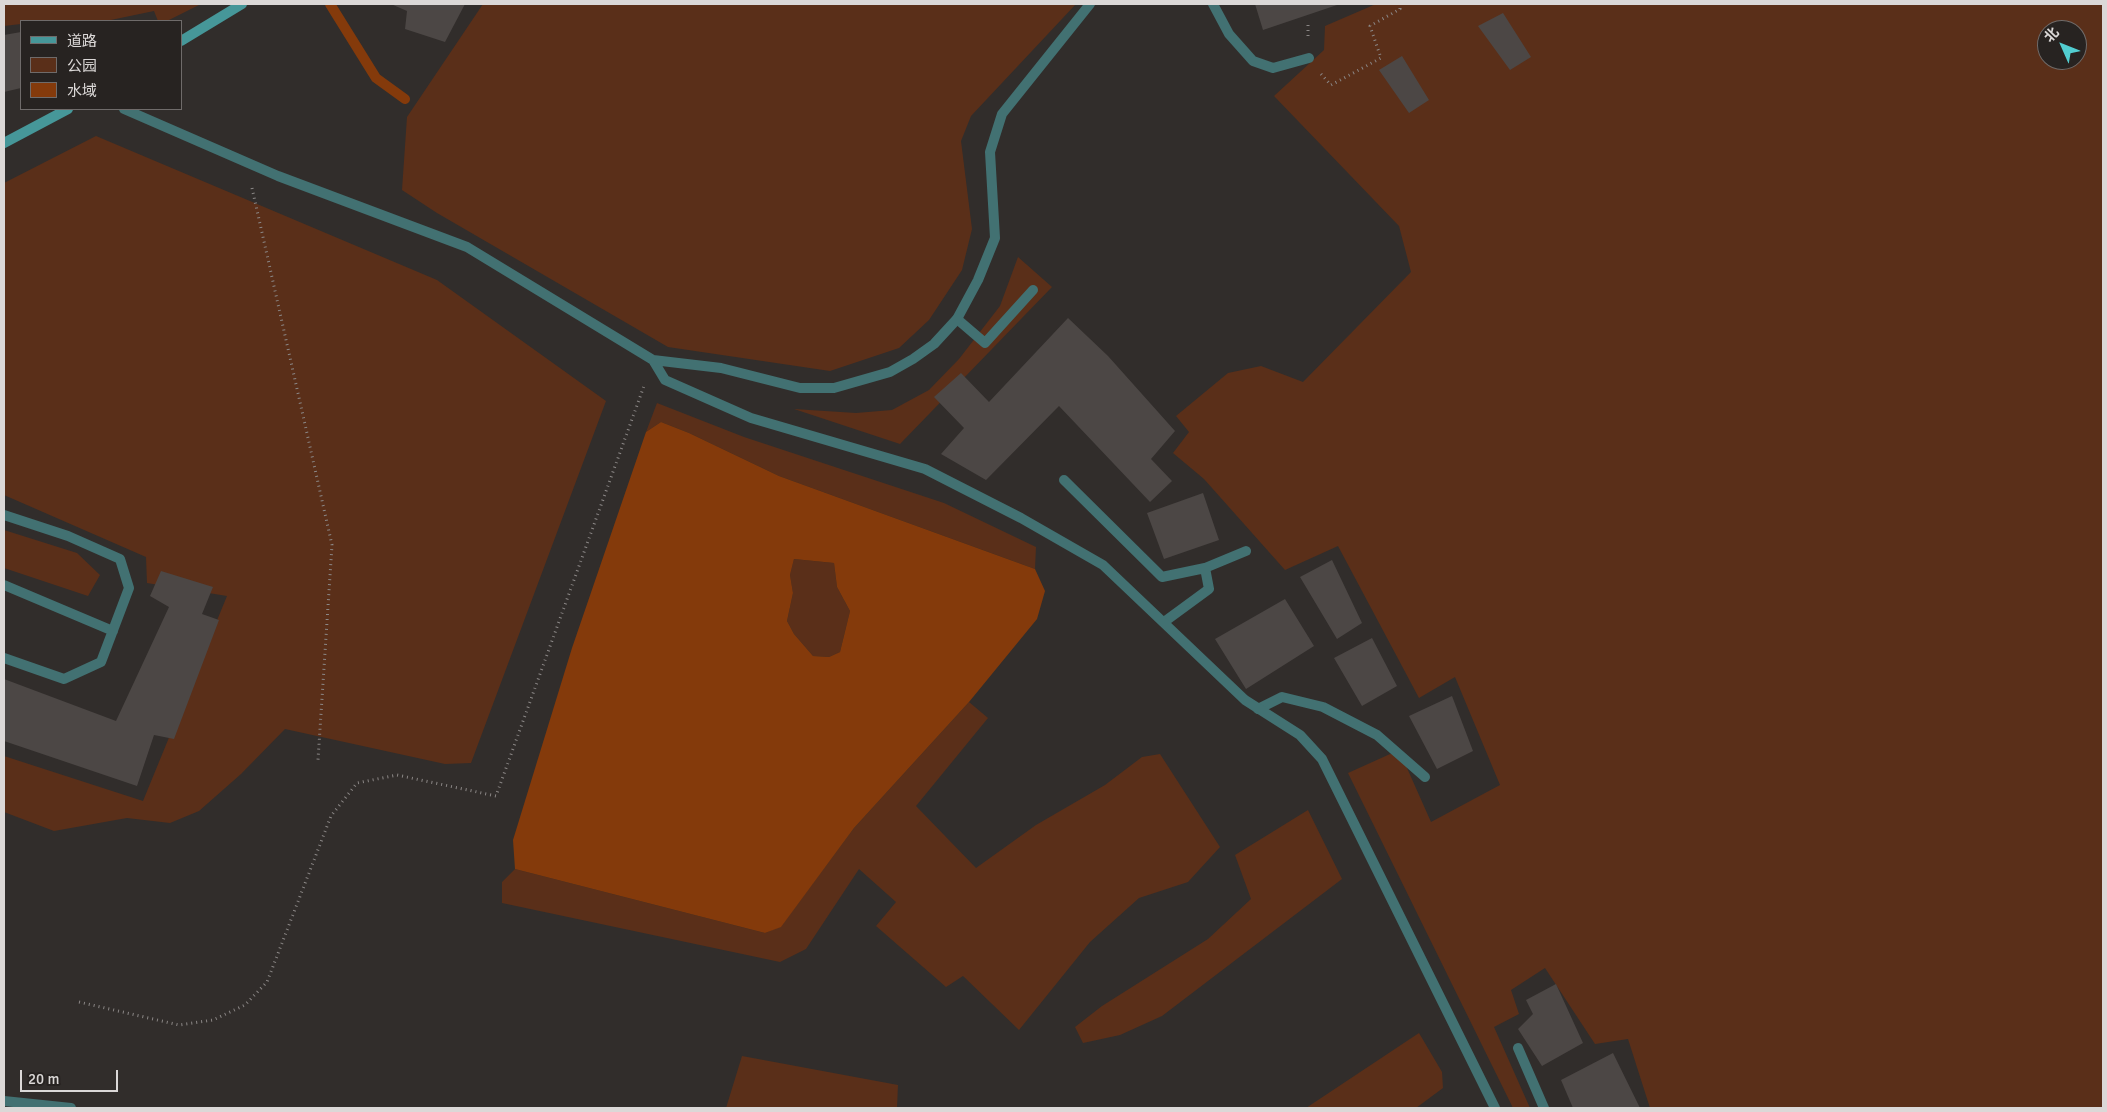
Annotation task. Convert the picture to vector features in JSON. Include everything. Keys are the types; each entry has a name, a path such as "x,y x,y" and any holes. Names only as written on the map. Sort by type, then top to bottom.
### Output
{"street":[{"path":"182,40 242,4"},
{"path":"126,110 278,176 467,247 653,360 721,368 800,388 834,388 890,372 913,359 934,344 957,318 978,280 996,238 990,152 1002,114 1090,4"},
{"path":"1213,4 1229,34 1253,61 1272,68 1309,58"},
{"path":"4,143 66,110"},
{"path":"957,318 985,343 1033,290"},
{"path":"653,360 665,380 751,418 925,469 1012,514 1103,565 1245,700 1300,735 1322,759 1495,1108"},
{"path":"1064,480 1162,577 1205,568 1246,551"},
{"path":"4,515 68,536 120,559 129,588 101,662 64,679 4,658"},
{"path":"1164,622 1209,590 1205,568"},
{"path":"4,585 113,631"},
{"path":"1258,709 1282,697 1323,707 1377,735 1425,777"},
{"path":"1518,1048 1544,1108"},
{"path":"4,1101 71,1108"}],"path":[{"path":"1308,25 1309,58 1330,86 1381,58 1370,26 1400,9 1400,4"},
{"path":"246,162 332,545 318,760"},
{"path":"79,1002 178,1025 213,1020 245,1004 267,982 331,816 357,783 398,775 496,796 653,360"}],"green space":[{"path":"4,4 201,4 169,20 158,20 154,11 111,20 20,20 20,24 4,26"},
{"path":"483,4 1076,4 971,116 961,141 972,229 962,270 929,320 899,348 830,371 668,347 437,213 402,190 407,117"},
{"path":"1376,4 2103,4 2103,1108 1650,1108 1628,1039 1595,1044 1545,968 1511,990 1519,1014 1494,1027 1530,1108 1513,1108 1348,773 1399,750 1431,822 1500,785 1455,677 1419,698 1338,546 1285,570 1204,479 1173,453 1189,432 1176,416 1228,373 1261,366 1303,382 1411,272 1399,226 1274,96 1324,50 1325,26"},
{"path":"96,136 437,280 606,401 471,763 445,764 285,729 241,774 199,811 170,823 127,818 54,831 4,812 4,756 143,801 227,596 147,583 146,557 4,495 4,183"},
{"path":"1018,257 1052,287 900,444 794,409 856,413 892,410 929,390 959,359 1000,306"},
{"path":"657,403 744,437 944,503 1036,547 1035,569 779,476 689,433 661,422 646,432"},
{"path":"4,530 77,553 100,575 88,596 4,568"},
{"path":"794,559 834,563 837,587 850,611 840,652 829,657 813,656 794,634 787,621 793,593 790,575"},
{"path":"969,702 988,718 916,806 976,868 1036,825 1105,785 1142,757 1160,754 1220,847 1188,882 1139,898 1090,942 1019,1030 963,976 946,987 876,926 896,902 859,869 806,949 780,962 502,903 502,882 515,869 765,933 781,926 854,828"},
{"path":"1308,810 1342,879 1162,1016 1120,1035 1083,1043 1075,1027 1102,1006 1208,939 1251,899 1235,855"},
{"path":"1419,1033 1442,1072 1443,1088 1416,1108 1306,1108"},
{"path":"742,1056 898,1085 897,1108 726,1108"}],"water":[{"path":"661,422 689,433 779,476 1035,569 1045,591 1037,619 969,702 854,828 781,927 765,933 515,869 513,840 572,648 646,432","holes":["794,559 834,563 837,587 850,611 840,652 829,657 813,656 794,634 787,621 793,593 790,575"]}],"building":[{"path":"391,4 465,4 445,42 405,29 407,11"},
{"path":"1255,4 1340,4 1263,30"},
{"path":"1503,13 1531,57 1510,70 1478,26"},
{"path":"20,32 20,88 4,92 4,35"},
{"path":"1402,56 1429,100 1409,113 1379,70"},
{"path":"1068,318 1108,356 1175,431 1151,459 1172,481 1150,502 1059,406 986,480 941,454 964,428 934,397 961,373 989,402"},
{"path":"1203,493 1219,540 1164,559 1147,513"},
{"path":"1332,560 1362,623 1337,639 1300,577"},
{"path":"161,571 213,587 202,614 219,620 174,739 154,735 137,786 4,741 4,679 116,721 169,607 150,596"},
{"path":"1285,599 1314,646 1246,689 1215,639"},
{"path":"1372,638 1397,686 1362,706 1334,658"},
{"path":"1452,696 1473,751 1437,769 1409,716"},
{"path":"1556,984 1583,1043 1542,1066 1518,1029 1533,1014 1526,1000"},
{"path":"1613,1053 1640,1108 1573,1108 1561,1080"}],"waterway":[{"path":"330,4 376,78 405,99"}]}
